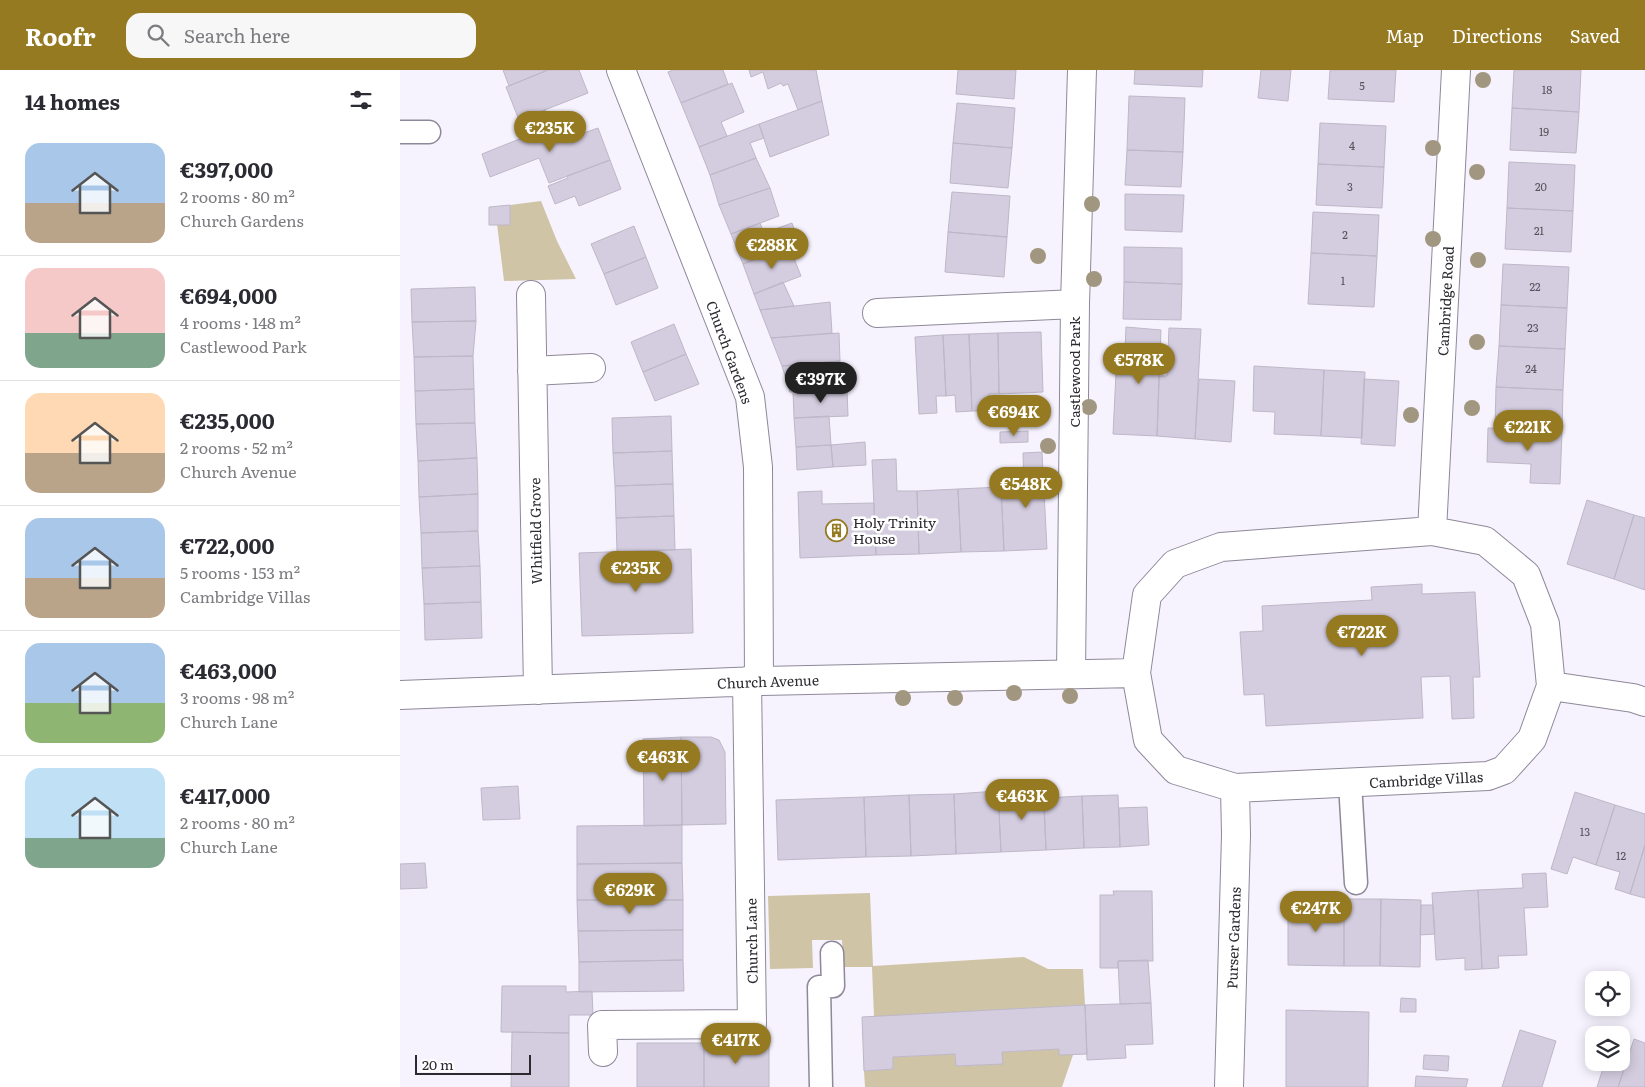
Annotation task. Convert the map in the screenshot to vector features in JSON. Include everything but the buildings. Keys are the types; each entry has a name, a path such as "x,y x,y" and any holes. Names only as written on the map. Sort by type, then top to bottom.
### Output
{"street":[{"name":"Church Gardens","path":"621,70 750,397 758,467 753,681"},
{"name":"Castlewood Park","path":"1071,674 1074,304 1082,70"},
{"name":"Cambridge Road","path":"1432,531 1456,70"},
{"name":"Whitfield Grove","path":"531,295 538,690"},
{"path":"877,313 1074,304"},
{"path":"532,371 591,368"},
{"name":"Cambridge Villas","path":"1432,531 1485,541 1526,575 1545,624 1551,686 1532,739 1504,770 1488,776 1235,788 1176,770 1148,740 1136,673 1147,594 1175,564 1221,546 1432,531"},
{"name":"Church Avenue","path":"400,695 753,681 1136,673"},
{"name":"Church Lane","path":"603,1052 602,1025 752,1024 753,681"},
{"path":"1551,686 1633,698 1645,702"},
{"name":"Purser Gardens","path":"1229,1087 1236,835 1235,788"}],"lane":[{"path":"400,132 429,132"},
{"path":"1350,783 1356,883"},
{"path":"820,1087 819,987 833,986 832,953"}],"shaded area":[{"path":"541,201 557,241 576,279 504,281 497,224 510,224 510,205"},
{"path":"870,893 873,966 1024,957 1048,969 1083,969 1085,1005 874,1017 872,967 843,967 842,940 812,940 813,968 770,969 768,896"},
{"path":"1059,1049 1060,1055 1073,1055 1062,1087 865,1087 864,1071 893,1069 893,1057 955,1054 956,1066 1002,1064 1002,1052"}],"place":[{"name":"Holy Trinity House","path":"837,530"}]}
